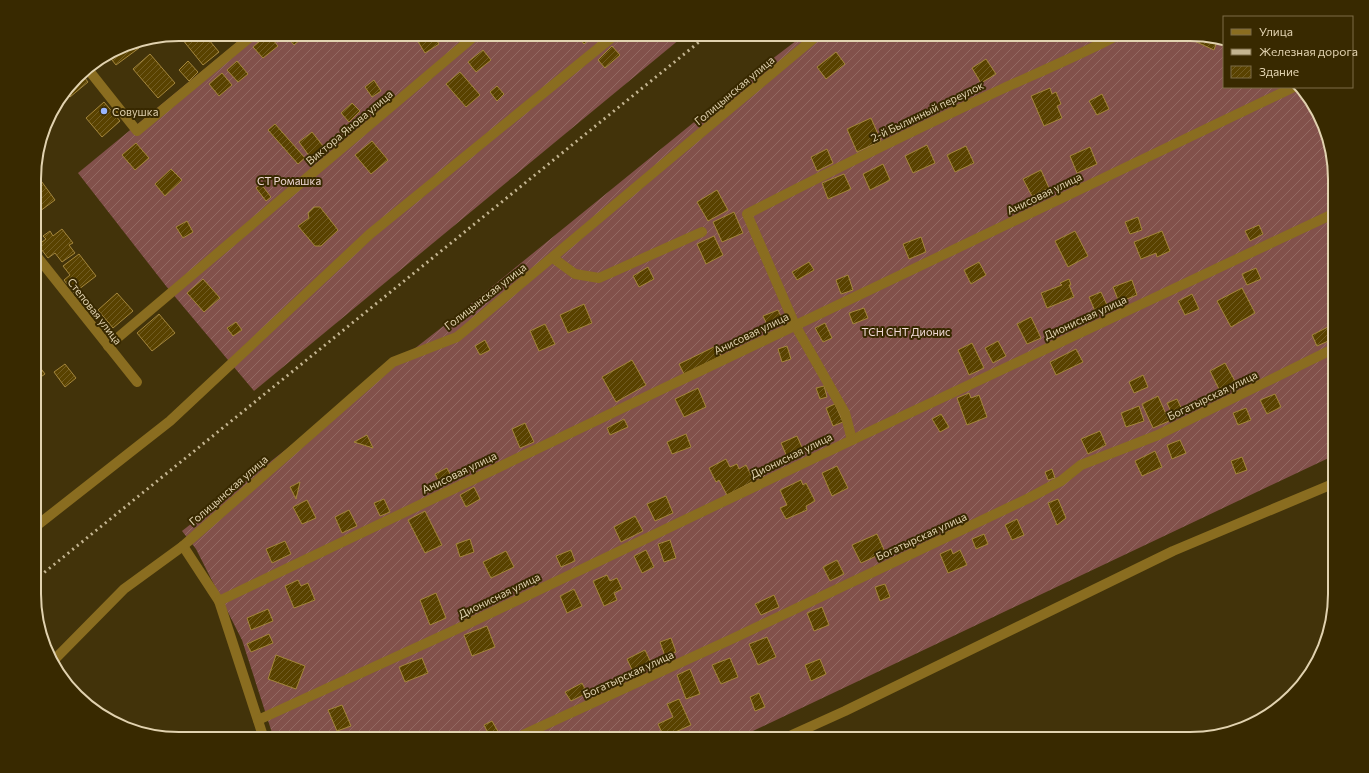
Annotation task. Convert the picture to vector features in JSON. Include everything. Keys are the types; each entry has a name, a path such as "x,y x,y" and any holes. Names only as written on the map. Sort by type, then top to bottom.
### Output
{"street":[{"path":"91,73 137,131 246,41"},
{"name":"Виктора Янова улица","path":"108,346 469,41"},
{"path":"41,522 170,421 370,234 607,41"},
{"name":"Голицынская улица","path":"56,657 124,589 182,546 393,362 457,337 811,41"},
{"name":"2-й Былинный переулок","path":"795,325 747,214 1003,88 1088,51 1107,41"},
{"name":"Анисовая улица","path":"219,601 1292,88"},
{"name":"Дионисная улица","path":"258,720 457,629 852,440 1328,216"},
{"path":"553,258 575,274 599,278 702,232"},
{"name":"Степовая улица","path":"41,262 137,382"},
{"path":"795,325 845,413 852,440"},
{"name":"Богатырская улица","path":"529,732 734,638 1029,498 1061,481 1081,466 1158,435 1328,351"},
{"path":"798,732 845,711 1173,551 1328,486"},
{"path":"182,546 219,601 262,732"}],"green space":[{"name":"СТ Ромашка","path":"238,41 678,41 254,391 166,286 78,173"},
{"name":"ТСН СНТ Дионис","path":"796,41 1190,41 1208,42 1223,45 1223,88 1294,88 1305,102 1314,118 1321,135 1328,170 1328,458 751,732 272,732 242,640 196,549 182,531 446,324 763,66"}],"building":[{"path":"184,41 210,41 219,52 203,65"},
{"path":"260,41 274,41 278,46 263,58 253,47"},
{"path":"291,41 299,41 294,45"},
{"path":"418,41 437,41 439,44 425,53"},
{"path":"1195,41 1216,44 1214,50"},
{"path":"612,46 620,55 605,68 598,60"},
{"path":"135,48 139,48 116,65 111,59"},
{"path":"483,50 491,60 476,72 468,62"},
{"path":"836,52 845,64 826,79 817,67"},
{"path":"150,54 175,83 158,98 133,69"},
{"path":"986,59 996,74 981,83 972,68"},
{"path":"188,61 198,72 189,81 179,70"},
{"path":"237,61 248,74 238,82 227,70"},
{"path":"460,72 480,95 466,107 446,84"},
{"path":"222,73 232,85 219,96 209,84"},
{"path":"85,78 88,82 70,97 69,96 75,88"},
{"path":"374,80 381,91 372,97 365,87"},
{"path":"497,86 504,94 497,101 490,92"},
{"path":"1050,88 1052,94 1056,92 1061,104 1057,106 1062,118 1044,126 1031,96"},
{"path":"1102,94 1109,109 1097,115 1089,101"},
{"path":"104,102 120,121 102,137 86,118"},
{"path":"352,103 360,111 349,122 341,113"},
{"path":"871,118 881,141 857,152 847,129"},
{"path":"275,124 305,158 298,164 268,130"},
{"path":"312,132 323,146 310,157 299,142"},
{"path":"372,141 388,160 371,174 355,155"},
{"path":"136,143 149,158 135,170 122,155"},
{"path":"927,145 935,163 913,173 905,156"},
{"path":"966,146 974,163 955,172 947,155"},
{"path":"1090,147 1097,164 1077,173 1070,156"},
{"path":"827,149 833,163 817,171 811,157"},
{"path":"883,164 890,180 870,190 863,174"},
{"path":"171,169 182,180 165,196 155,184"},
{"path":"1041,170 1049,188 1032,196 1023,179"},
{"path":"844,174 851,189 828,199 822,183"},
{"path":"41,181 55,200 41,210"},
{"path":"261,184 271,197 266,201 256,188"},
{"path":"717,190 728,210 708,221 697,202"},
{"path":"314,207 320,207 338,230 321,246 315,246 298,226 309,218 308,213"},
{"path":"734,212 743,233 722,242 713,222"},
{"path":"1138,217 1142,230 1130,234 1125,222"},
{"path":"187,221 193,232 183,238 176,227"},
{"path":"1259,225 1263,234 1250,241 1245,231"},
{"path":"62,229 73,243 69,245 75,253 62,262 55,253 48,258 41,249 41,243 46,239 43,236 50,231 53,236"},
{"path":"1075,231 1088,256 1068,267 1055,241"},
{"path":"1162,231 1170,251 1157,257 1156,253 1141,259 1134,242"},
{"path":"714,236 723,255 706,264 697,244"},
{"path":"921,237 926,252 909,259 903,244"},
{"path":"79,254 96,276 74,293 64,280 70,275 63,266"},
{"path":"809,262 814,270 797,280 792,272"},
{"path":"979,262 986,275 971,284 964,270"},
{"path":"648,267 654,279 639,287 633,276"},
{"path":"1256,268 1261,279 1247,285 1242,274"},
{"path":"848,275 853,290 841,294 836,280"},
{"path":"203,279 220,298 204,312 187,293"},
{"path":"1069,279 1071,285 1069,285 1074,297 1047,308 1041,293 1062,285 1060,283"},
{"path":"1132,280 1137,295 1119,302 1113,287"},
{"path":"1242,288 1255,313 1231,327 1217,301"},
{"path":"1101,292 1107,305 1095,311 1089,297"},
{"path":"117,293 133,311 113,328 98,310"},
{"path":"1192,294 1199,309 1185,315 1178,301"},
{"path":"584,304 592,323 568,333 560,315"},
{"path":"864,308 868,318 853,324 849,313"},
{"path":"778,310 784,323 769,329 763,316"},
{"path":"159,314 175,333 152,351 137,333"},
{"path":"1031,317 1041,338 1027,344 1017,324"},
{"path":"236,322 242,330 233,336 227,328"},
{"path":"825,323 832,338 823,342 815,328"},
{"path":"545,324 555,344 539,351 530,331"},
{"path":"1328,327 1328,341 1317,346 1312,335"},
{"path":"485,340 490,350 480,355 475,346"},
{"path":"998,341 1006,356 993,363 985,348"},
{"path":"972,343 984,368 969,375 958,350"},
{"path":"716,346 721,356 684,374 679,364"},
{"path":"787,346 791,359 782,362 778,349"},
{"path":"1076,349 1083,362 1056,375 1050,362"},
{"path":"632,360 646,385 616,402 602,377"},
{"path":"1225,363 1236,383 1220,391 1210,371"},
{"path":"65,364 76,378 65,387 54,372"},
{"path":"41,369 45,374 41,377"},
{"path":"1143,375 1148,387 1134,393 1129,382"},
{"path":"824,386 827,397 820,399 816,388"},
{"path":"698,388 706,407 684,417 675,399"},
{"path":"969,393 971,398 979,395 987,417 967,425 957,398"},
{"path":"1275,394 1281,407 1267,414 1260,400"},
{"path":"1158,396 1169,421 1153,428 1142,404"},
{"path":"1177,399 1184,414 1174,418 1167,403"},
{"path":"835,404 843,422 833,426 826,408"},
{"path":"1139,406 1144,421 1126,427 1121,413"},
{"path":"1246,408 1251,420 1238,425 1233,413"},
{"path":"941,414 949,427 940,432 932,419"},
{"path":"624,419 628,427 610,435 607,428"},
{"path":"525,423 534,442 520,448 512,429"},
{"path":"1100,431 1106,445 1088,454 1081,439"},
{"path":"686,434 691,447 672,454 667,442"},
{"path":"367,435 373,448 354,442"},
{"path":"797,436 804,452 788,459 781,443"},
{"path":"1180,440 1186,453 1172,459 1167,445"},
{"path":"1155,451 1162,467 1142,476 1135,461"},
{"path":"1242,457 1247,470 1236,474 1231,461"},
{"path":"726,459 730,467 737,464 739,469 746,465 754,481 727,495 719,480 716,482 709,468"},
{"path":"837,466 848,488 832,496 822,473"},
{"path":"447,468 453,480 441,486 435,474"},
{"path":"1052,469 1055,478 1048,480 1045,472"},
{"path":"801,480 803,485 806,483 815,501 806,506 807,510 786,519 780,508 787,505 780,490"},
{"path":"300,482 296,499 290,487"},
{"path":"474,487 480,499 466,507 460,495"},
{"path":"666,496 673,513 655,521 647,504"},
{"path":"384,499 390,512 380,516 374,503"},
{"path":"1058,499 1066,518 1057,525 1048,503"},
{"path":"307,500 316,518 302,524 293,507"},
{"path":"349,510 357,526 342,533 335,517"},
{"path":"425,511 442,545 425,553 408,520"},
{"path":"635,516 643,531 621,542 614,527"},
{"path":"1017,519 1024,535 1012,540 1005,525"},
{"path":"877,534 885,552 861,563 852,545"},
{"path":"984,534 988,544 976,549 972,539"},
{"path":"470,539 474,552 460,557 456,544"},
{"path":"670,540 676,558 664,562 658,544"},
{"path":"285,541 291,554 272,563 266,549"},
{"path":"951,549 953,554 960,550 967,565 948,573 940,554"},
{"path":"571,550 575,561 561,567 556,556"},
{"path":"646,550 654,567 642,573 634,556"},
{"path":"506,551 514,567 491,578 483,562"},
{"path":"837,560 844,574 830,581 823,567"},
{"path":"607,575 610,581 617,578 622,589 614,593 617,600 604,606 593,581"},
{"path":"298,580 301,586 308,583 315,600 294,608 285,586"},
{"path":"885,584 890,597 880,601 875,587"},
{"path":"574,589 582,606 567,613 560,596"},
{"path":"436,593 446,618 430,625 420,600"},
{"path":"774,595 779,607 761,615 755,604"},
{"path":"822,607 829,625 814,631 807,613"},
{"path":"268,609 273,621 251,630 247,618"},
{"path":"487,626 495,647 472,656 464,635"},
{"path":"269,634 273,643 251,652 247,644"},
{"path":"767,637 776,657 758,665 749,644"},
{"path":"671,638 676,652 665,656 660,642"},
{"path":"645,650 652,665 634,674 627,659"},
{"path":"276,655 305,666 296,689 268,679"},
{"path":"422,658 428,673 405,682 399,667"},
{"path":"730,658 738,677 721,684 712,665"},
{"path":"820,659 826,674 811,681 805,665"},
{"path":"690,669 700,694 686,699 677,675"},
{"path":"582,683 587,693 571,701 565,692"},
{"path":"759,693 765,707 755,711 750,697"},
{"path":"679,699 691,725 675,732 662,732 658,724 673,717 667,704"},
{"path":"342,705 351,726 337,731 328,710"},
{"path":"492,721 498,732 488,732 484,725"}],"railway":[{"path":"41,575 700,41"}],"place":[{"name":"Совушка","path":"104,111"}]}
